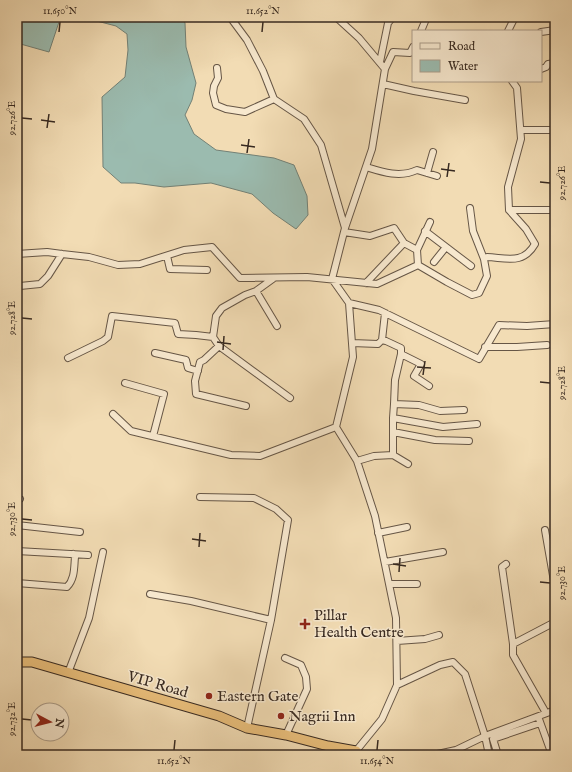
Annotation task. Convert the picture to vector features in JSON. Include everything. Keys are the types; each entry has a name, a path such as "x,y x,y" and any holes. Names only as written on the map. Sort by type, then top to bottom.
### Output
{"highway":[{"name":"VIP Road","path":"17,662 32,662 219,716 247,728 286,735 358,753"}],"street":[{"path":"230,17 247,40 263,71 274,99 304,119 321,145 345,230"},
{"path":"336,17 359,38 385,69"},
{"path":"380,62 388,23 393,17"},
{"path":"421,30 426,19 430,17"},
{"path":"508,30 515,17"},
{"path":"542,32 555,30"},
{"path":"332,279 345,230 372,149 385,69 393,52 410,53 412,49"},
{"path":"542,69 548,64 555,63"},
{"path":"217,68 218,78 214,86 213,93 216,105 226,109 245,112 274,99"},
{"path":"484,259 487,257 520,259 531,251 535,244 526,229 509,210 508,187 521,139 517,88 513,82"},
{"path":"383,84 465,100"},
{"path":"521,130 552,130 555,128"},
{"path":"427,173 433,152"},
{"path":"366,167 392,174 410,173 417,170 437,176"},
{"path":"418,264 446,282 472,295 479,294 487,276 484,259 473,231 470,208"},
{"path":"509,210 555,210"},
{"path":"418,264 417,250 430,222"},
{"path":"345,230 370,236 394,228 404,243 417,250"},
{"path":"425,232 471,266"},
{"path":"366,283 404,243"},
{"path":"17,254 47,252 89,257 118,265 140,264 184,250 212,247 240,278 307,277 377,284 418,264"},
{"path":"434,262 446,247"},
{"path":"17,291 20,286 40,284 48,276 62,254"},
{"path":"167,256 170,268 207,270"},
{"path":"274,278 256,291 245,295 222,308 216,316 213,337 219,346 290,398"},
{"path":"332,279 349,303 353,357 336,427 357,460 375,516 396,618 397,685 382,719 358,753"},
{"path":"256,291 277,326"},
{"path":"349,303 386,313 478,359 498,325 527,326 555,324"},
{"path":"352,343 378,344 382,340 386,313"},
{"path":"68,358 103,341 108,337 112,316 175,323 178,334 213,337"},
{"path":"382,340 401,348 395,380 393,455"},
{"path":"219,346 200,362 195,381 196,394 246,406"},
{"path":"485,347 547,346"},
{"path":"155,353 186,360 188,368 198,371"},
{"path":"401,354 421,364 414,376 428,386"},
{"path":"125,383 164,394 153,436"},
{"path":"394,404 418,406 440,411 464,410"},
{"path":"113,414 131,431 231,455 260,456 336,427"},
{"path":"393,418 443,427 477,424"},
{"path":"393,432 435,440 469,441"},
{"path":"357,460 374,456 393,455 408,464"},
{"path":"200,497 254,498 276,509 288,520 271,620 247,728"},
{"path":"17,525 80,532"},
{"path":"378,533 407,527"},
{"path":"545,530 555,588"},
{"path":"17,551 88,555"},
{"path":"68,673 89,618 103,552"},
{"path":"384,562 443,552"},
{"path":"17,584 67,587 71,583 73,574 75,557 73,554"},
{"path":"506,564 502,567 513,644 513,655 546,713"},
{"path":"389,584 417,584"},
{"path":"150,594 191,601 271,620"},
{"path":"513,644 555,622"},
{"path":"397,641 425,639 439,635"},
{"path":"285,658 301,665 306,677 307,689 286,735"},
{"path":"397,685 440,665 454,662 465,674 485,736 489,755"},
{"path":"433,755 456,750 485,736 555,710"},
{"path":"538,716 549,754"},
{"path":"498,755 493,740 540,723"}],"water":[{"path":"17,17 182,17 185,23 186,47 196,83 192,100 185,115 194,134 216,150 274,158 294,165 307,196 308,215 296,229 273,213 252,194 211,183 164,187 135,183 121,183 103,167 102,97 125,77 128,50 127,34 116,26 89,19 60,19 49,52 17,43"}],"place":[{"name":"Pillar Health Centre","path":"305,624"},
{"name":"Eastern Gate","path":"209,696"},
{"name":"Nagrii Inn","path":"281,716"}]}
